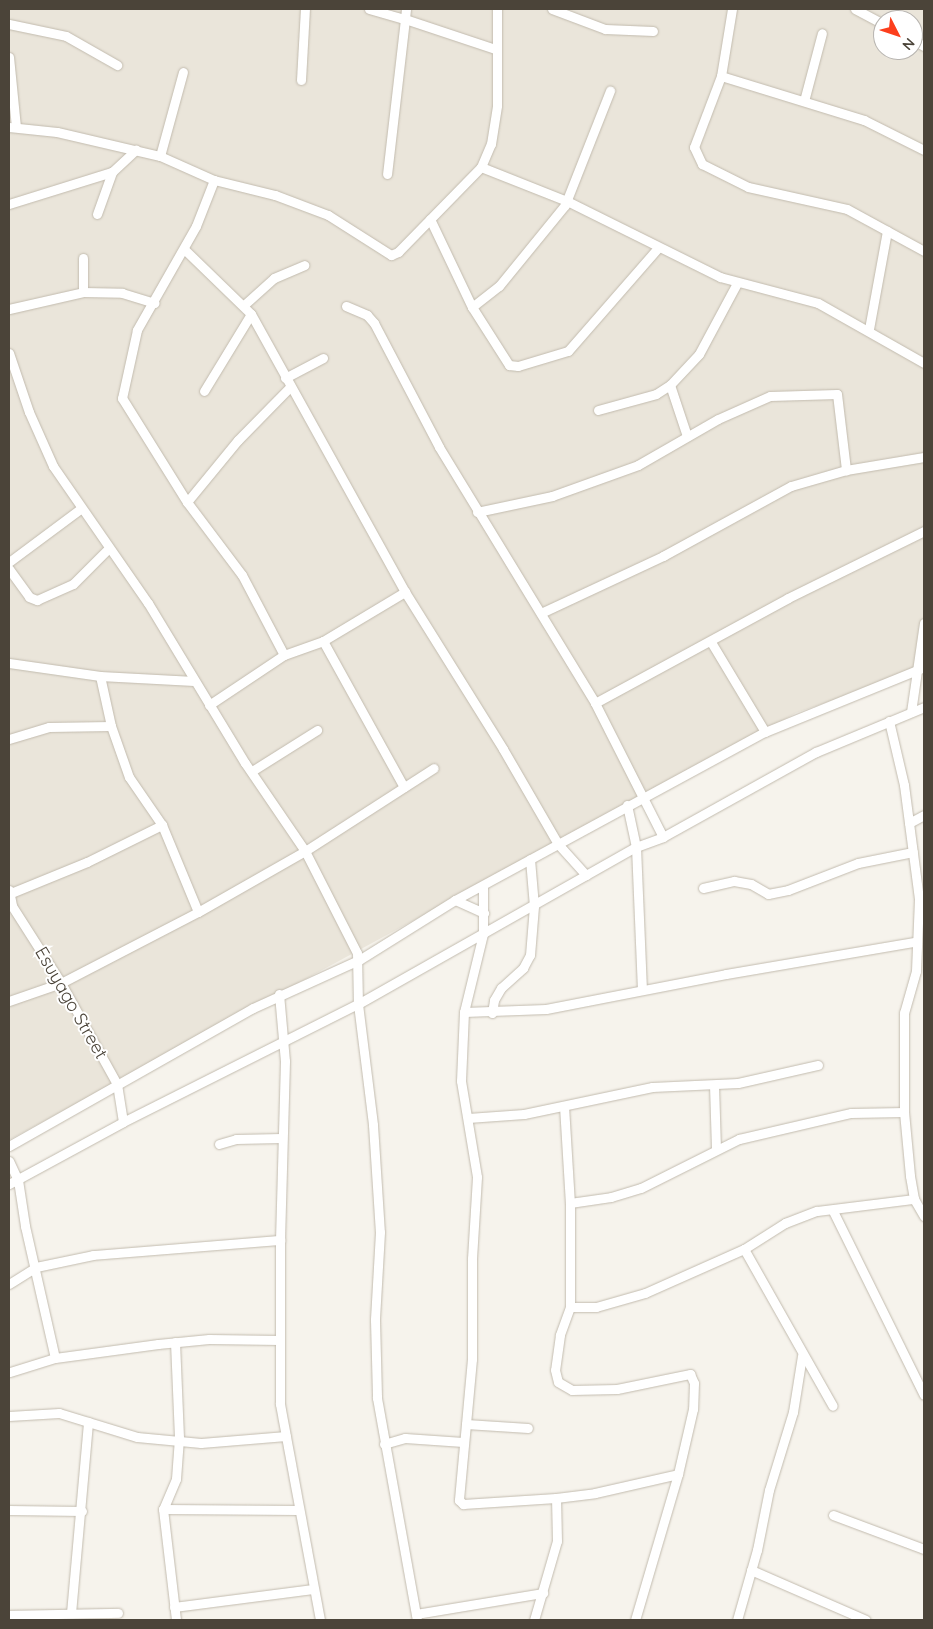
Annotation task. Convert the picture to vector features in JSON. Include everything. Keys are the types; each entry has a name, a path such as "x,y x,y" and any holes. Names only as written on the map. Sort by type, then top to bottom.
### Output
{"street":[{"path":"301,80 306,9"},
{"path":"369,9 495,49"},
{"path":"387,174 406,9"},
{"path":"9,57 12,127 58,132 160,156 214,180 275,195 328,215 391,255 398,252 481,166 491,144 497,117 496,9"},
{"path":"552,9 606,29 653,31"},
{"path":"732,9 721,76 694,147 702,164 725,178 748,187 847,209 924,251"},
{"path":"855,9 873,19"},
{"path":"9,24 66,36 116,65"},
{"path":"804,101 822,33"},
{"path":"160,156 183,72"},
{"path":"721,76 864,120 924,150"},
{"path":"472,307 498,286 567,201 610,91"},
{"path":"9,204 112,172 136,150"},
{"path":"481,166 567,201 658,248 737,283 808,298 868,329 924,363"},
{"path":"97,214 112,172"},
{"path":"214,180 184,249 133,342 122,398 187,502 242,575 284,655"},
{"path":"430,219 472,307 509,365 565,352 658,248"},
{"path":"868,329 887,231"},
{"path":"184,249 244,305 251,314 290,387 330,452 405,592 503,749 558,844 586,875"},
{"path":"83,258 83,292"},
{"path":"244,305 274,278 304,265"},
{"path":"598,410 656,394 670,385 699,354 737,283"},
{"path":"9,309 83,292 122,293 154,303"},
{"path":"346,306 367,315 374,323 477,512 595,703 663,837"},
{"path":"204,391 251,314"},
{"path":"9,354 44,451 80,509 148,604 209,705 305,851 359,960 358,1004 372,1117 380,1232 375,1320 376,1398 417,1617 543,1593"},
{"path":"285,378 322,358"},
{"path":"670,385 687,436"},
{"path":"187,502 238,440 290,387"},
{"path":"477,512 552,496 638,465 687,436 750,403 770,396 838,394 846,470"},
{"path":"541,613 663,556 791,486 846,470 924,457"},
{"path":"9,562 80,509"},
{"path":"595,703 788,598 924,530"},
{"path":"9,569 29,597 37,600 72,584 109,548"},
{"path":"209,705 284,655 323,641 405,592"},
{"path":"911,712 920,668 924,623"},
{"path":"323,641 404,787"},
{"path":"710,642 765,732"},
{"path":"9,663 100,676 194,681"},
{"path":"9,1146 279,994 359,960 456,900 483,887 627,805 765,732 920,668"},
{"path":"100,676 111,726 129,777 162,825 198,912"},
{"path":"13,1181 124,1122 358,1004 636,847 663,837 816,752 924,707"},
{"path":"890,721 910,823 921,898 914,942 916,971 904,1013 904,1112 914,1198 924,1216"},
{"path":"9,739 49,727 111,726"},
{"path":"252,771 317,730"},
{"path":"9,1001 62,983 198,912 305,851 434,768"},
{"path":"627,805 636,847 642,990"},
{"path":"910,823 924,815"},
{"path":"10,891 87,862 162,825"},
{"path":"703,888 734,881 751,884 768,894 782,891 858,863 913,852"},
{"path":"492,1013 494,1000 501,988 522,968 530,955 534,906 530,859"},
{"path":"483,887 483,934 464,1012 461,1080 477,1177 472,1259 472,1360 459,1500 463,1504 556,1498 595,1493 678,1474"},
{"name":"Esuyago Street","path":"10,891 10,906 62,983 117,1084 124,1122"},
{"path":"456,900 484,913"},
{"path":"464,1012 492,1013 546,1009 914,942"},
{"path":"279,994 284,1042 281,1138 280,1404 295,1473 298,1510 320,1620"},
{"path":"468,1118 524,1114 639,1089 714,1085 818,1065"},
{"path":"714,1085 716,1148"},
{"path":"564,1106 570,1203 570,1308 560,1335 555,1370 558,1382 572,1390 617,1389 690,1374 694,1383 693,1409 678,1474 635,1620"},
{"path":"570,1203 611,1197 641,1188 716,1148 835,1116 904,1112"},
{"path":"219,1144 236,1138 281,1138"},
{"path":"9,1161 36,1267 55,1358"},
{"path":"570,1308 596,1307 645,1293 744,1249 785,1223 817,1211 833,1211 902,1198 914,1198"},
{"path":"833,1211 924,1395"},
{"path":"9,1284 36,1267 92,1255 280,1240"},
{"path":"744,1249 802,1356 833,1406"},
{"path":"10,1372 55,1358 175,1342 279,1340"},
{"path":"175,1342 179,1438 176,1479 163,1510 176,1620"},
{"path":"737,1620 751,1570 769,1490 794,1412 802,1356"},
{"path":"9,1416 58,1412 137,1437 179,1438 201,1443 286,1436"},
{"path":"71,1613 82,1511 88,1422"},
{"path":"466,1424 528,1428"},
{"path":"384,1444 405,1438 463,1442"},
{"path":"534,1620 557,1541 556,1498"},
{"path":"9,1510 82,1511"},
{"path":"163,1510 298,1510"},
{"path":"833,1515 924,1549"},
{"path":"751,1570 866,1620"},
{"path":"174,1607 313,1589"},
{"path":"9,1615 38,1617 71,1613 118,1613"}],"shaded area":[{"path":"9,9 924,9 924,668 796,713 9,1140"}]}
